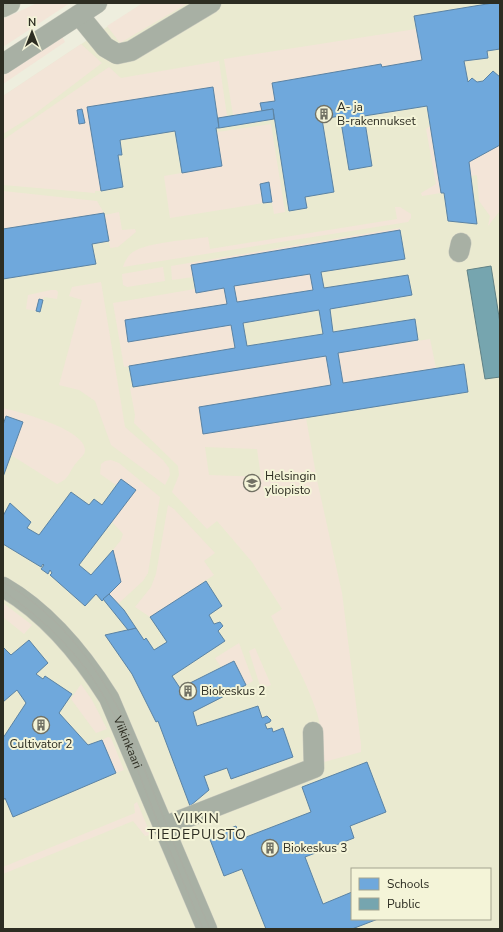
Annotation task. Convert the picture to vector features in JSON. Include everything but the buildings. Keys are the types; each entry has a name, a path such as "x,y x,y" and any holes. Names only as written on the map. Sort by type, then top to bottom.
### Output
{"highway":[{"path":"3,6 9,3"}],"street":[{"path":"3,64 97,3"},
{"path":"79,15 105,47 117,54 131,51 211,3"},
{"name":"Viikinkaari","path":"3,587 26,603 59,632 75,648 93,672 116,713 207,929"},
{"path":"163,827 314,768 313,732"}],"shaded area":[{"path":"37,3 70,3 3,47 3,19"},
{"name":"Helsingin yliopisto","path":"143,3 500,3 500,929 3,929 3,96"},
{"path":"143,3 188,3 120,43 107,26"},
{"path":"416,29 422,60 275,101 261,103 262,111 233,115 224,59"},
{"path":"62,36 65,42 3,84 3,76"},
{"path":"81,44 102,63 32,116 3,134 3,96"},
{"path":"219,61 227,116 218,118 213,87 88,107 101,191 95,191 95,193 3,185 3,140 109,67 121,78"},
{"path":"271,124 285,212 274,214 268,182 260,184 263,203 170,218 164,176 222,166 217,132"},
{"path":"430,126 441,193 422,196 421,193 436,184 426,129"},
{"path":"500,145 500,211 488,226 490,216 479,201 477,175 470,176 469,162"},
{"path":"3,191 97,201 104,213 3,229"},
{"path":"395,207 400,207 411,214 411,218 408,222 123,267 127,258 133,252 148,246 208,237 210,249 397,219"},
{"path":"119,212 122,230 135,229 136,232 118,247 110,248 105,215"},
{"path":"400,228 400,230 192,265 193,277 172,280 171,266"},
{"path":"163,267 165,281 127,287 123,285 122,274"},
{"path":"310,274 313,290 237,302 234,286"},
{"path":"101,282 125,427 163,460 169,468 170,475 165,485 111,445 95,401 79,390 59,385 82,300 69,296 72,287"},
{"path":"224,288 227,304 125,320 231,325 235,348 124,367 113,303 195,289 196,292"},
{"path":"56,290 58,292 57,299 44,297 43,300 39,299 36,311 26,309 28,295"},
{"path":"430,339 436,368 343,383 338,353"},
{"path":"326,356 331,385 199,407 203,434 306,418 317,480 342,593 361,752 324,762 320,725 313,700 271,616 282,609 252,562 217,521 207,529 172,492 179,475 178,466 134,423 135,415 130,388","holes":["205,447 257,449 261,477 209,475"]},
{"path":"3,408 23,413 50,423 74,435 82,442 85,450 84,453 62,482 57,484 11,455 23,422 7,416 3,425"},
{"path":"111,460 119,463 160,497 148,573 143,581 118,604 109,594 121,582 113,550 121,540 123,534 112,522 136,490 121,479 116,485 100,474 101,464 105,461"},
{"path":"168,505 174,509 215,553 204,561 214,575 150,617 135,607 151,587 156,574"},
{"path":"3,603 32,625 24,634 3,617"},
{"path":"239,643 253,681 246,685 234,661 221,667 215,658"},
{"path":"255,648 271,685 261,689 249,651"},
{"path":"81,684 92,700 107,729 96,733 71,699"},
{"path":"108,737 111,738 124,770 116,773 102,740"},
{"path":"137,802 151,835 145,836 133,821 3,874 3,867 135,813 134,804"}],"tram line":[{"path":"3,582 20,593 51,618 79,648 102,680 132,737 177,852 210,929"},
{"path":"3,591 33,614 61,640 85,668 106,700 127,744 203,929"}],"place":[{"name":"A- ja B-rakennukset","path":"324,114"},
{"name":"Helsingin yliopisto","path":"252,483"},
{"name":"Biokeskus 2","path":"188,691"},
{"name":"Cultivator 2","path":"41,725"},
{"name":"Biokeskus 3","path":"270,848"}],"district":[{"name":"VIIKIN TIEDEPUISTO","path":"197,826"}]}
